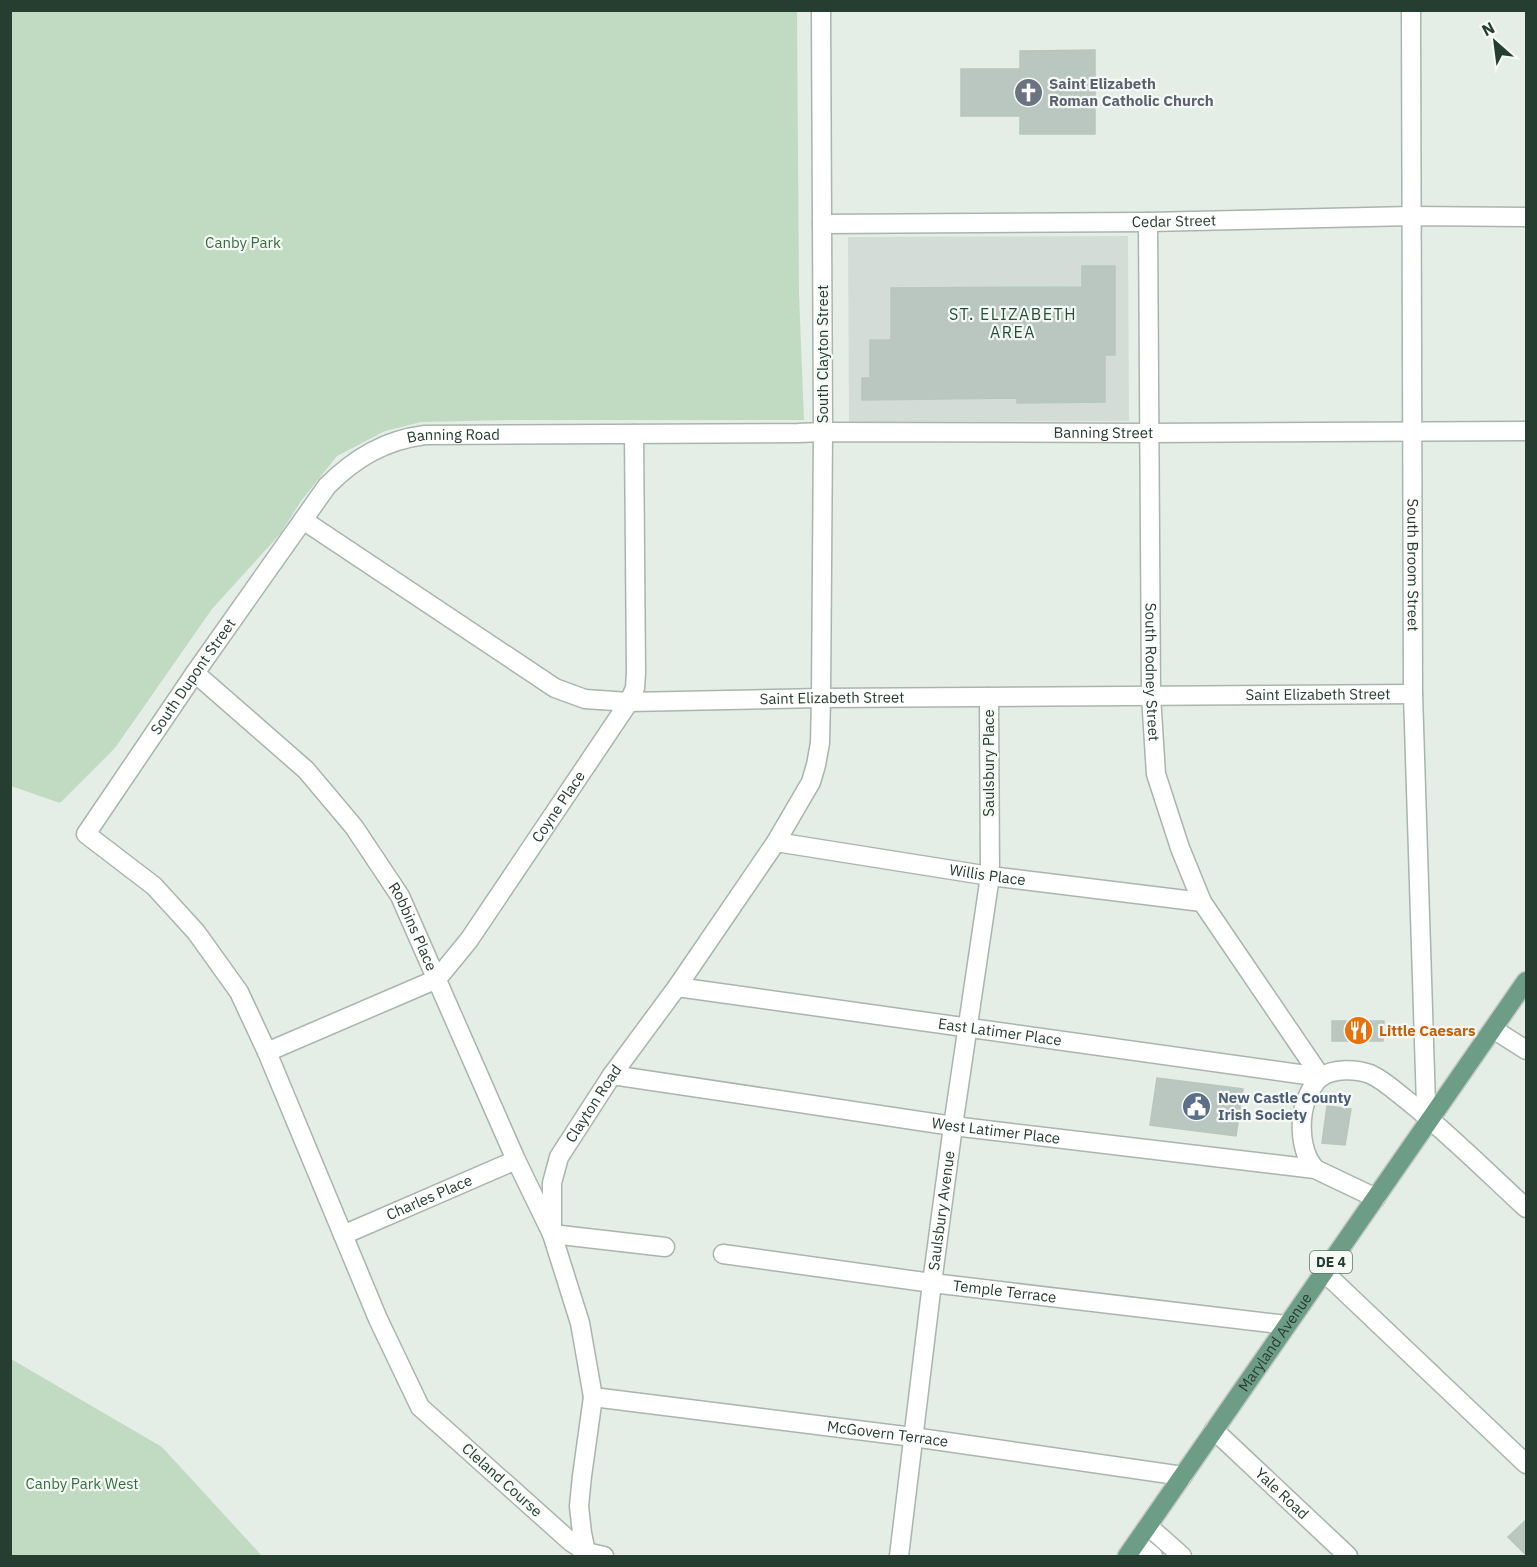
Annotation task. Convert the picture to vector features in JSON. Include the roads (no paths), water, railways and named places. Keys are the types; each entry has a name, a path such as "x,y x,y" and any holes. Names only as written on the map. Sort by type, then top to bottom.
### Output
{"main road":[{"name":"Maryland Avenue","path":"1132,1550 1527,981"}],"street":[{"name":"South Clayton Street","path":"821,10 822,698"},
{"name":"South Broom Street","path":"1411,10 1413,694 1426,1105 1430,1119"},
{"name":"Cedar Street","path":"822,224 1148,222 1411,216 1527,217"},
{"name":"South Rodney Street","path":"1148,222 1151,696 1156,774 1180,848 1202,902 1321,1077"},
{"name":"Banning Street","path":"634,434 1527,431"},
{"name":"Banning Road","path":"303,520 327,486 341,472 356,460 390,442 425,435 634,434"},
{"name":"Coyne Place","path":"267,1052 437,979 469,940 629,702 635,688 636,674 634,434"},
{"name":"Saint Elizabeth Street","path":"303,520 555,688 585,699 629,702 822,698 1413,694"},
{"name":"South Dupont Street","path":"267,1052 239,992 196,932 154,886 86,834 195,673 303,520"},
{"name":"Robbins Place","path":"195,673 306,770 354,827 400,896 516,1160 552,1233"},
{"name":"Saulsbury Place","path":"989,697 989,829"},
{"name":"Clayton Road","path":"588,1554 582,1533 579,1506 593,1398 580,1323 552,1233 552,1183 559,1157 612,1076 677,987 776,842 811,782 819,743 822,698"},
{"name":"Saulsbury Avenue","path":"899,1557 932,1283 990,876 989,829"},
{"name":"Willis Place","path":"776,842 990,876 1202,902"},
{"name":"East Latimer Place","path":"677,987 1321,1077"},
{"path":"1493,1029 1527,1050"},
{"path":"267,1052 344,1235"},
{"path":"1315,1169 1308,1158 1302,1136 1302,1117 1308,1095 1321,1077 1346,1070 1359,1071 1385,1083 1430,1119 1527,1208"},
{"name":"West Latimer Place","path":"612,1076 953,1126 1315,1169 1376,1198"},
{"name":"Charles Place","path":"344,1235 516,1160"},
{"path":"552,1233 665,1247"},
{"name":"Cleland Course","path":"344,1235 378,1319 420,1407 571,1542 588,1554"},
{"name":"Temple Terrace","path":"723,1254 932,1283 1287,1326"},
{"path":"1324,1272 1527,1464"},
{"name":"McGovern Terrace","path":"593,1398 913,1437 1183,1476"},
{"name":"Yale Road","path":"1214,1430 1348,1557"},
{"path":"1148,1526 1182,1557"},
{"path":"1132,1550 1153,1557"},
{"path":"588,1554 604,1557"}],"place":[{"name":"Saint Elizabeth Roman Catholic Church","path":"1028,93"},
{"name":"Little Caesars","path":"1358,1031"},
{"name":"New Castle County Irish Society","path":"1197,1107"}],"district":[{"name":"ST. ELIZABETH AREA","path":"1013,323"}],"park label":[{"name":"Canby Park","path":"243,243"},
{"name":"Canby Park West","path":"82,1484"}]}
